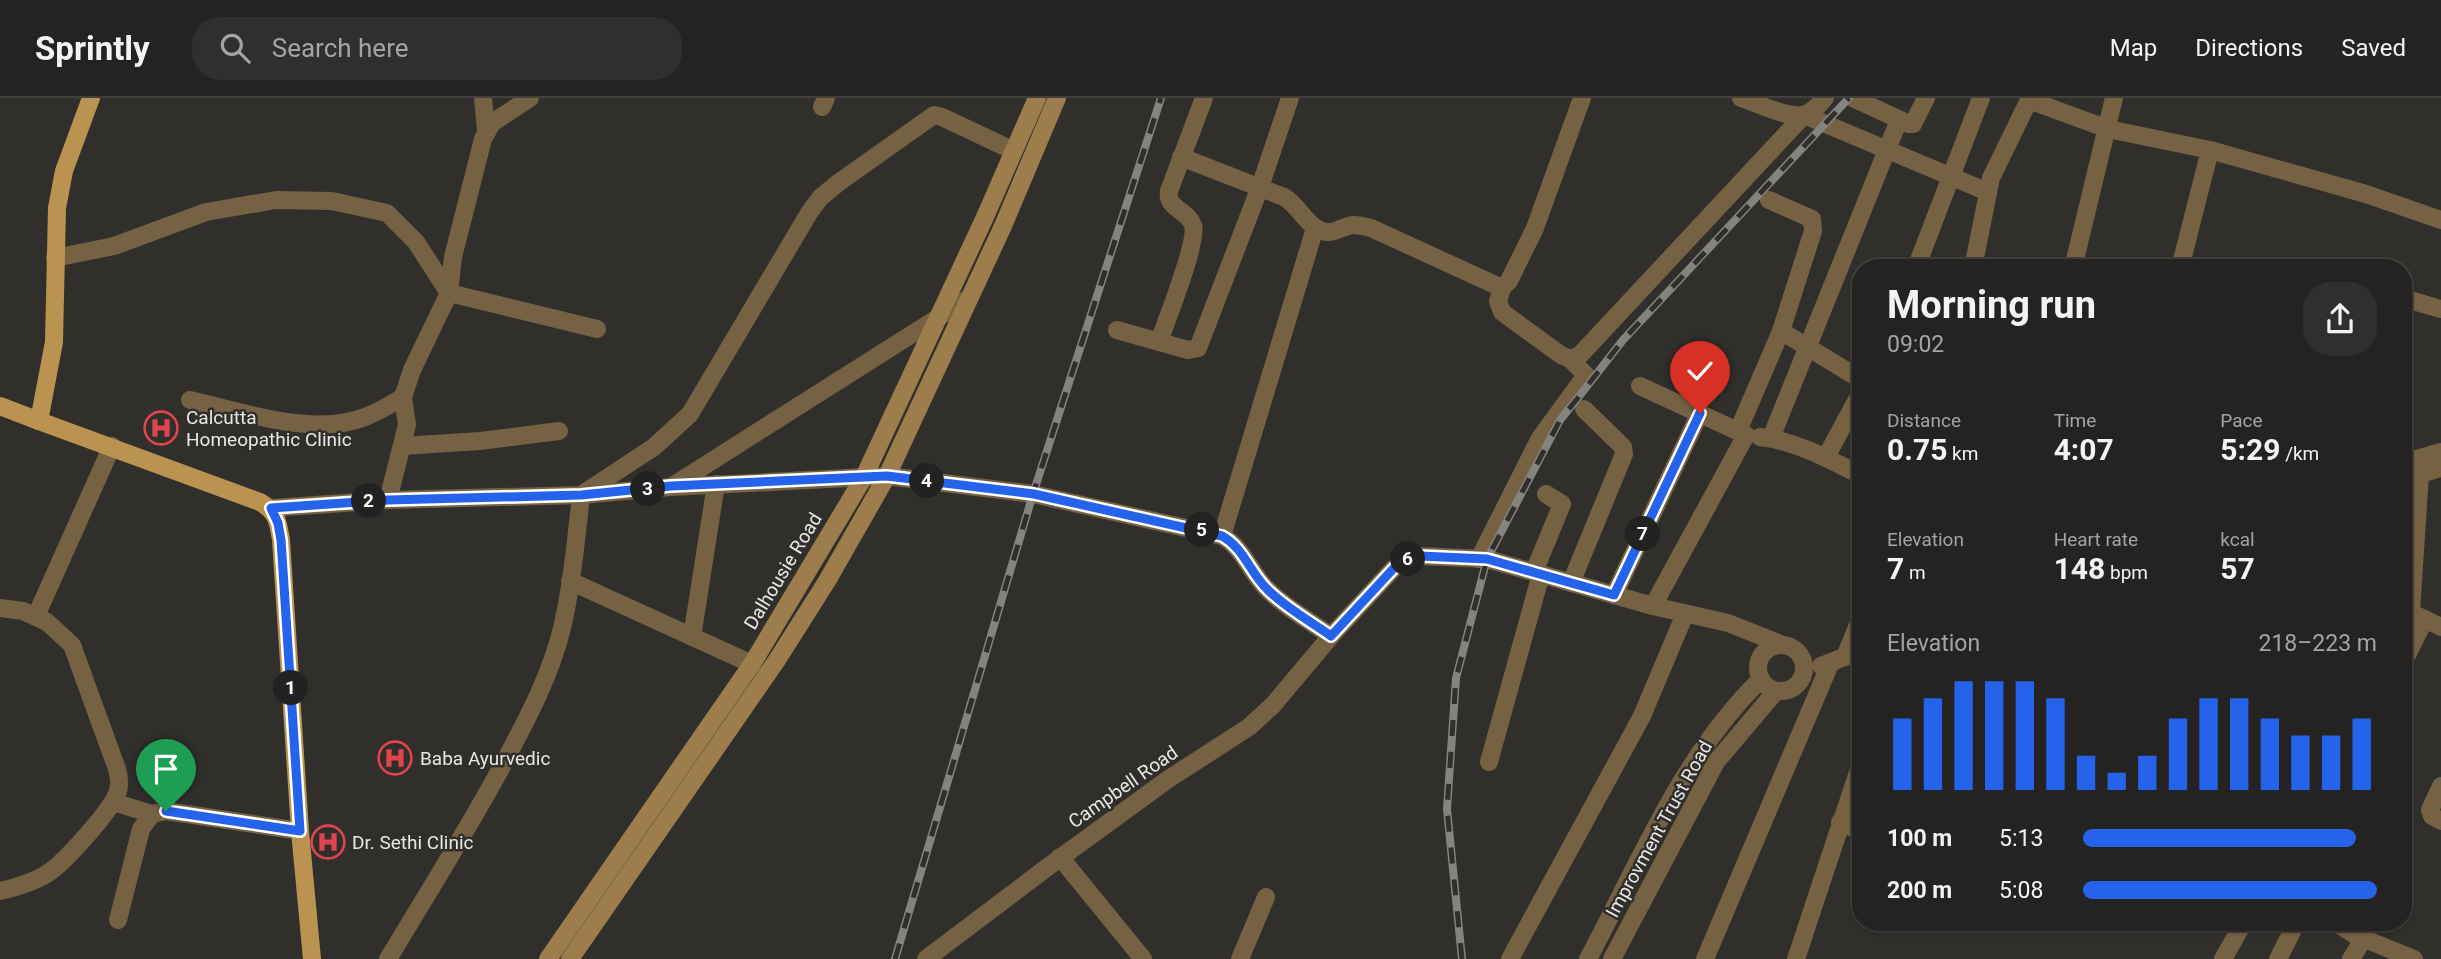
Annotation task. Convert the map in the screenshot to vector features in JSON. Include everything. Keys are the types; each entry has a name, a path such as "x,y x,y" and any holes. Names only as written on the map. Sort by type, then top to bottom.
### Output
{"main road":[{"path":"39,421 54,342 57,208 64,171 91,98"},
{"path":"0,406 271,508 278,523 281,540 300,831 312,959"}],"street":[{"path":"388,500 407,425 403,397 412,370 449,293 456,244 486,131 483,98"},
{"path":"486,131 492,123 530,98"},
{"name":"Dalhousie Road","path":"548,959 752,664 864,477 1037,98"},
{"path":"570,959 828,581 887,476 1003,226 1057,98"},
{"path":"1158,342 1193,238 1191,221 1170,203 1168,198 1204,98"},
{"path":"1117,330 1188,350 1198,348 1260,187 1290,98"},
{"path":"1479,559 1541,438 1586,375 1570,359 1502,312 1498,301 1502,288 1509,281 1535,228 1582,98"},
{"path":"1741,98 1791,115 1804,115 1988,192"},
{"path":"1570,359 1580,355 1804,115 1815,109 1825,98"},
{"path":"1853,98 1913,124 1926,98"},
{"path":"1919,259 1981,98"},
{"path":"2075,259 2114,98"},
{"path":"1975,259 1991,178 2029,99 2108,128 2210,150 2366,194 2441,220"},
{"path":"388,959 475,815 521,731 551,662 562,628 581,495 654,447 690,414 809,213 820,198 838,183 934,115 1014,151"},
{"path":"1771,438 1899,120"},
{"path":"2182,259 2210,150"},
{"path":"1181,157 1292,201 1315,228 1330,233 1352,225 1371,228 1502,288"},
{"path":"55,258 114,246 206,212 275,200 332,201 387,213 416,242 449,293 597,329"},
{"path":"1653,606 1742,433 1781,331 1814,231 1812,219 1769,200"},
{"path":"1222,536 1315,228"},
{"path":"671,486 969,298"},
{"path":"2412,301 2441,309"},
{"path":"1781,331 1852,374"},
{"path":"1640,386 1742,433 1771,438 1826,457 1852,471"},
{"path":"190,400 286,421 328,424 365,418 403,397"},
{"path":"1572,583 1624,454 1623,447 1584,409"},
{"path":"1826,457 1852,409"},
{"path":"1614,595 1700,413"},
{"path":"402,446 480,441 559,431"},
{"path":"36,616 112,446"},
{"path":"2412,460 2441,452"},
{"path":"2412,477 2441,468"},
{"path":"271,508 388,500 581,495 671,486 887,476 1034,494 1222,536 1232,541 1240,550 1268,590 1331,636"},
{"path":"692,637 716,484"},
{"path":"2412,493 2420,617 2412,639"},
{"path":"1489,762 1537,573 1562,504 1546,494"},
{"name":"Campbell Road","path":"926,959 1167,780 1249,727 1273,705 1377,585 1408,559 1420,556 1479,559 1653,606 1728,623 1783,645"},
{"path":"570,581 752,664"},
{"path":"0,608 36,616 60,632 72,645 120,782 113,802 50,872 22,886 0,891"},
{"path":"1510,959 1642,716 1685,614"},
{"path":"1783,645 1800,654 1805,672 1801,681 1785,691 1776,691 1767,686 1758,670 1765,652 1783,645"},
{"path":"1805,672 1850,657"},
{"path":"1705,959 1850,657"},
{"path":"1588,959 1675,790 1720,723 1761,679"},
{"name":"Improvment Trust Road","path":"1616,953 1716,762 1776,691"},
{"path":"2441,786 2430,813 2441,821"},
{"path":"1796,959 1852,788"},
{"path":"113,802 152,814 166,811 300,831"},
{"path":"118,920 141,829 152,814"},
{"path":"1840,822 1852,827"},
{"path":"632,834 648,845"},
{"path":"1060,857 1143,959"},
{"path":"1240,959 1266,897"},
{"path":"2223,959 2239,931"},
{"path":"2278,959 2292,931"},
{"path":"2351,931 2414,959"},
{"path":"1600,937 1616,953"},
{"path":"2351,959 2364,938"}],"railway":[{"path":"895,959 1033,494 1161,98"},
{"path":"1462,959 1447,809 1456,678 1487,559 1560,420 1623,340 1849,98"}],"place":[{"name":"Calcutta Homeopathic Clinic","path":"161,428"},
{"name":"Baba Ayurvedic","path":"395,758"},
{"name":"Dr. Sethi Clinic","path":"328,842"}],"route":[{"path":"166,811 300,831 281,540 278,523 271,508 388,500 581,495 671,486 887,476 1034,494 1222,536 1232,541 1240,550 1268,590 1331,636 1394,568 1408,559 1420,556 1487,559 1614,595 1700,413"}]}
